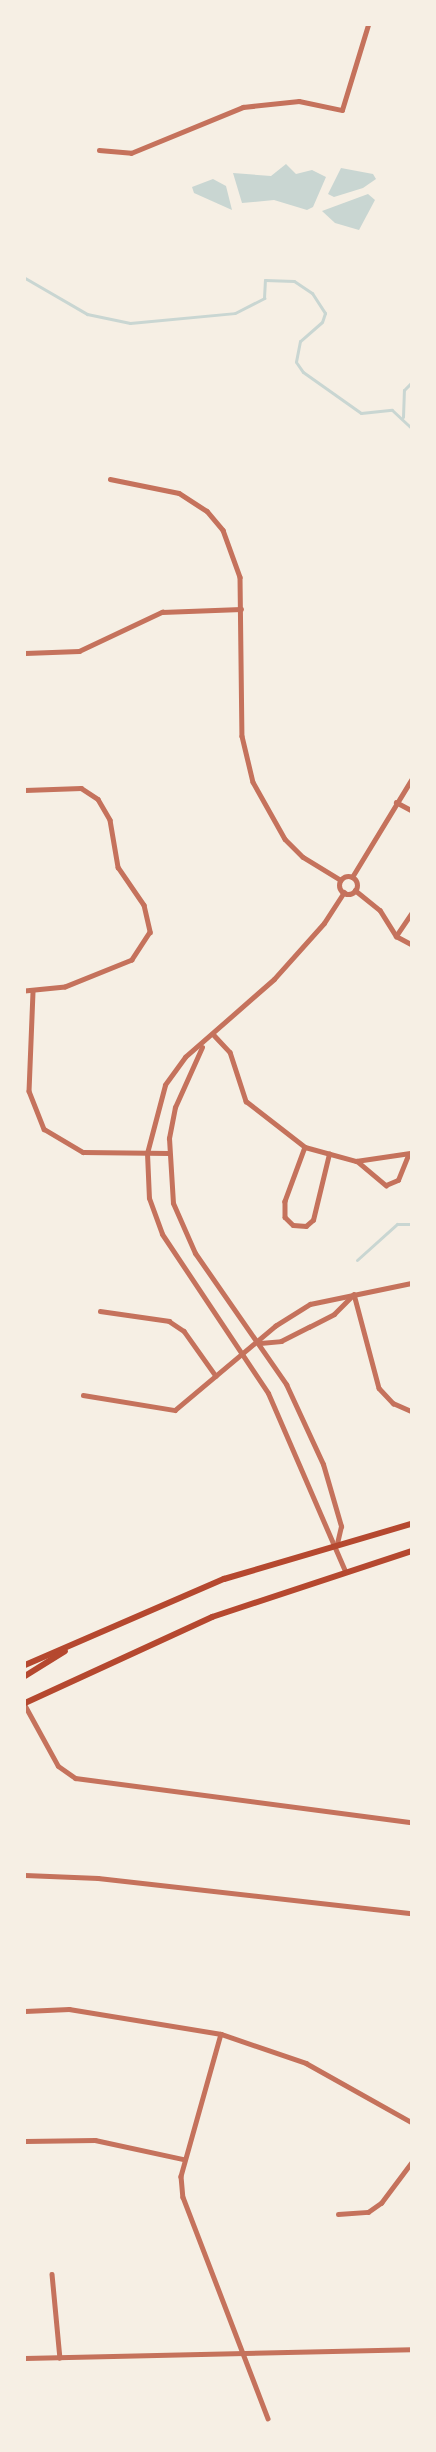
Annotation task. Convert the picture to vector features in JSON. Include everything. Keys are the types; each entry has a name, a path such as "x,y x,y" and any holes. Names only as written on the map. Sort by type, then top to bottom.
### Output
{"main road":[{"path":"25,1665 224,1578 411,1524"},
{"path":"25,1705 178,1631 345,1571 411,1551"},
{"path":"25,1676 86,1639"}],"street":[{"path":"99,150 132,154 242,107 300,100 342,110 368,25"},
{"path":"110,479 158,485 207,511 223,530 236,558 241,609 242,736 253,782 285,839 303,858 341,880 352,877 411,780"},
{"path":"25,653 79,651 162,612 241,609"},
{"path":"25,790 81,788 98,799 110,820 118,867 144,904 150,932 132,960 65,987 33,992 25,991"},
{"path":"396,802 411,810"},
{"path":"352,877 356,890 380,910 396,936 411,944"},
{"path":"341,880 344,892"},
{"path":"345,1571 337,1544 324,1531 288,1434 244,1355 162,1234 149,1198 147,1153 165,1084 185,1057 202,1047 309,942 344,892 356,890"},
{"path":"396,936 411,914"},
{"path":"33,992 29,1092 44,1129 83,1152 169,1153"},
{"path":"214,1035 230,1052 246,1101 305,1147 356,1161 410,1154"},
{"path":"202,1047 175,1107 169,1153 172,1202 182,1230 286,1384 323,1464 341,1526 337,1544"},
{"path":"305,1147 285,1201 285,1217 293,1225 306,1226 313,1220 329,1154"},
{"path":"356,1161 386,1185 398,1180 410,1154"},
{"path":"83,1395 176,1410 216,1376 310,1304 411,1283"},
{"path":"260,1343 282,1341 309,1328 334,1314 354,1294"},
{"path":"354,1294 379,1388 393,1403 411,1412"},
{"path":"100,1311 169,1321 184,1331 216,1376"},
{"path":"25,1705 58,1766 75,1778 411,1822"},
{"path":"25,1874 98,1878 411,1913"},
{"path":"25,2011 70,2009 221,2034 306,2064 411,2122"},
{"path":"221,2034 184,2159 184,2197 268,2418"},
{"path":"25,2140 95,2140 184,2159"},
{"path":"338,2214 368,2212 381,2203 411,2164"},
{"path":"52,2274 60,2358"},
{"path":"25,2358 411,2350"}],"shaded area":[{"path":"286,164 296,174 312,170 326,177 313,207 307,210 274,200 242,203 233,173 271,176"},
{"path":"341,168 373,174 376,179 363,188 334,197 328,194"},
{"path":"213,179 226,186 232,210 194,193 192,187"},
{"path":"368,194 375,200 359,230 335,223 322,211"}],"waterway":[{"path":"25,278 87,314 130,323 235,313 264,298 265,280 294,281 312,293 325,313 322,322 300,341 296,362 303,372 361,413 392,410 411,428"},
{"path":"403,417 404,390 411,383"},
{"path":"357,1260 397,1224 411,1224"}]}
